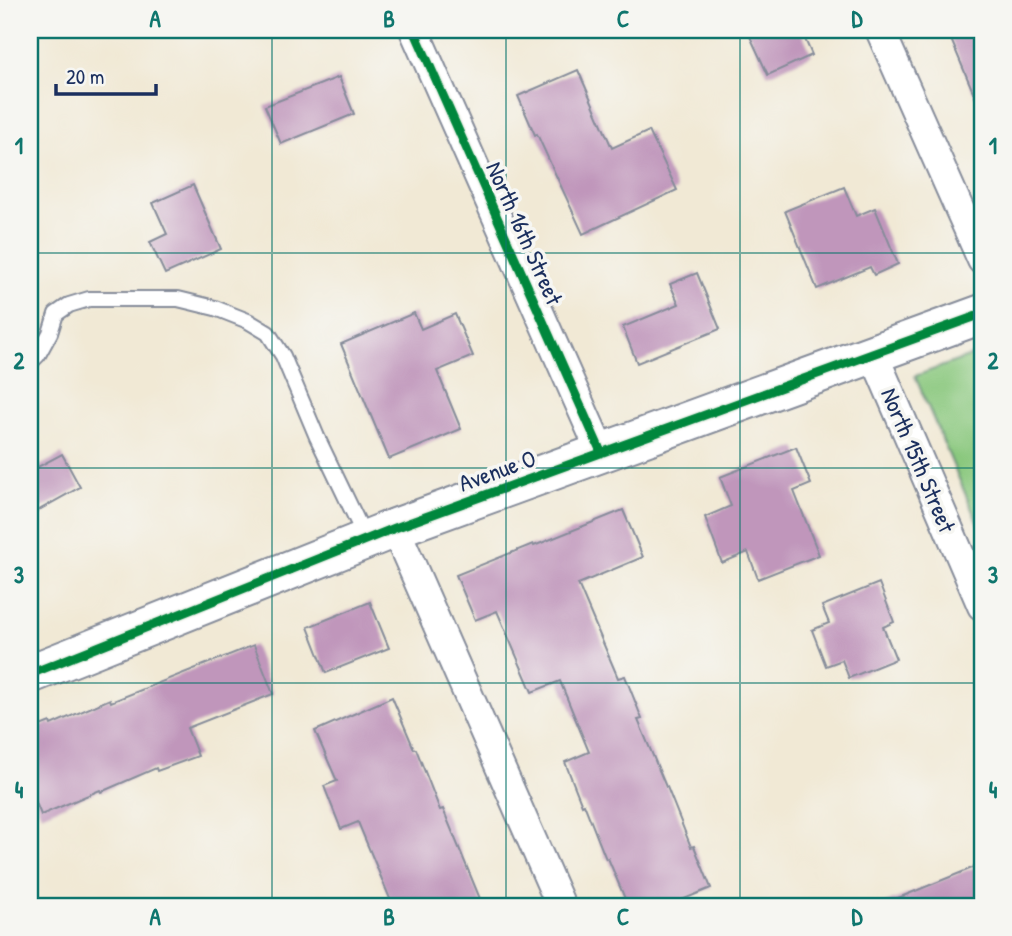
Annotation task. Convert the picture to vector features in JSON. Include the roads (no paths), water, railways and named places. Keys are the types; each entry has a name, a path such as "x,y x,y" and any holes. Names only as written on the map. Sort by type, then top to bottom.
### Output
{"street":[{"name":"North 16th Street","path":"414,30 601,452"},
{"path":"880,30 982,260"},
{"name":"Avenue O","path":"30,674 381,533 982,314"},
{"name":"North 15th Street","path":"873,353 982,606"},
{"path":"381,533 561,906"}],"lane":[{"path":"30,363 38,355 50,333 56,314 68,304 89,299 178,299 215,308 248,321 268,333 284,356 317,437 381,533"}]}
